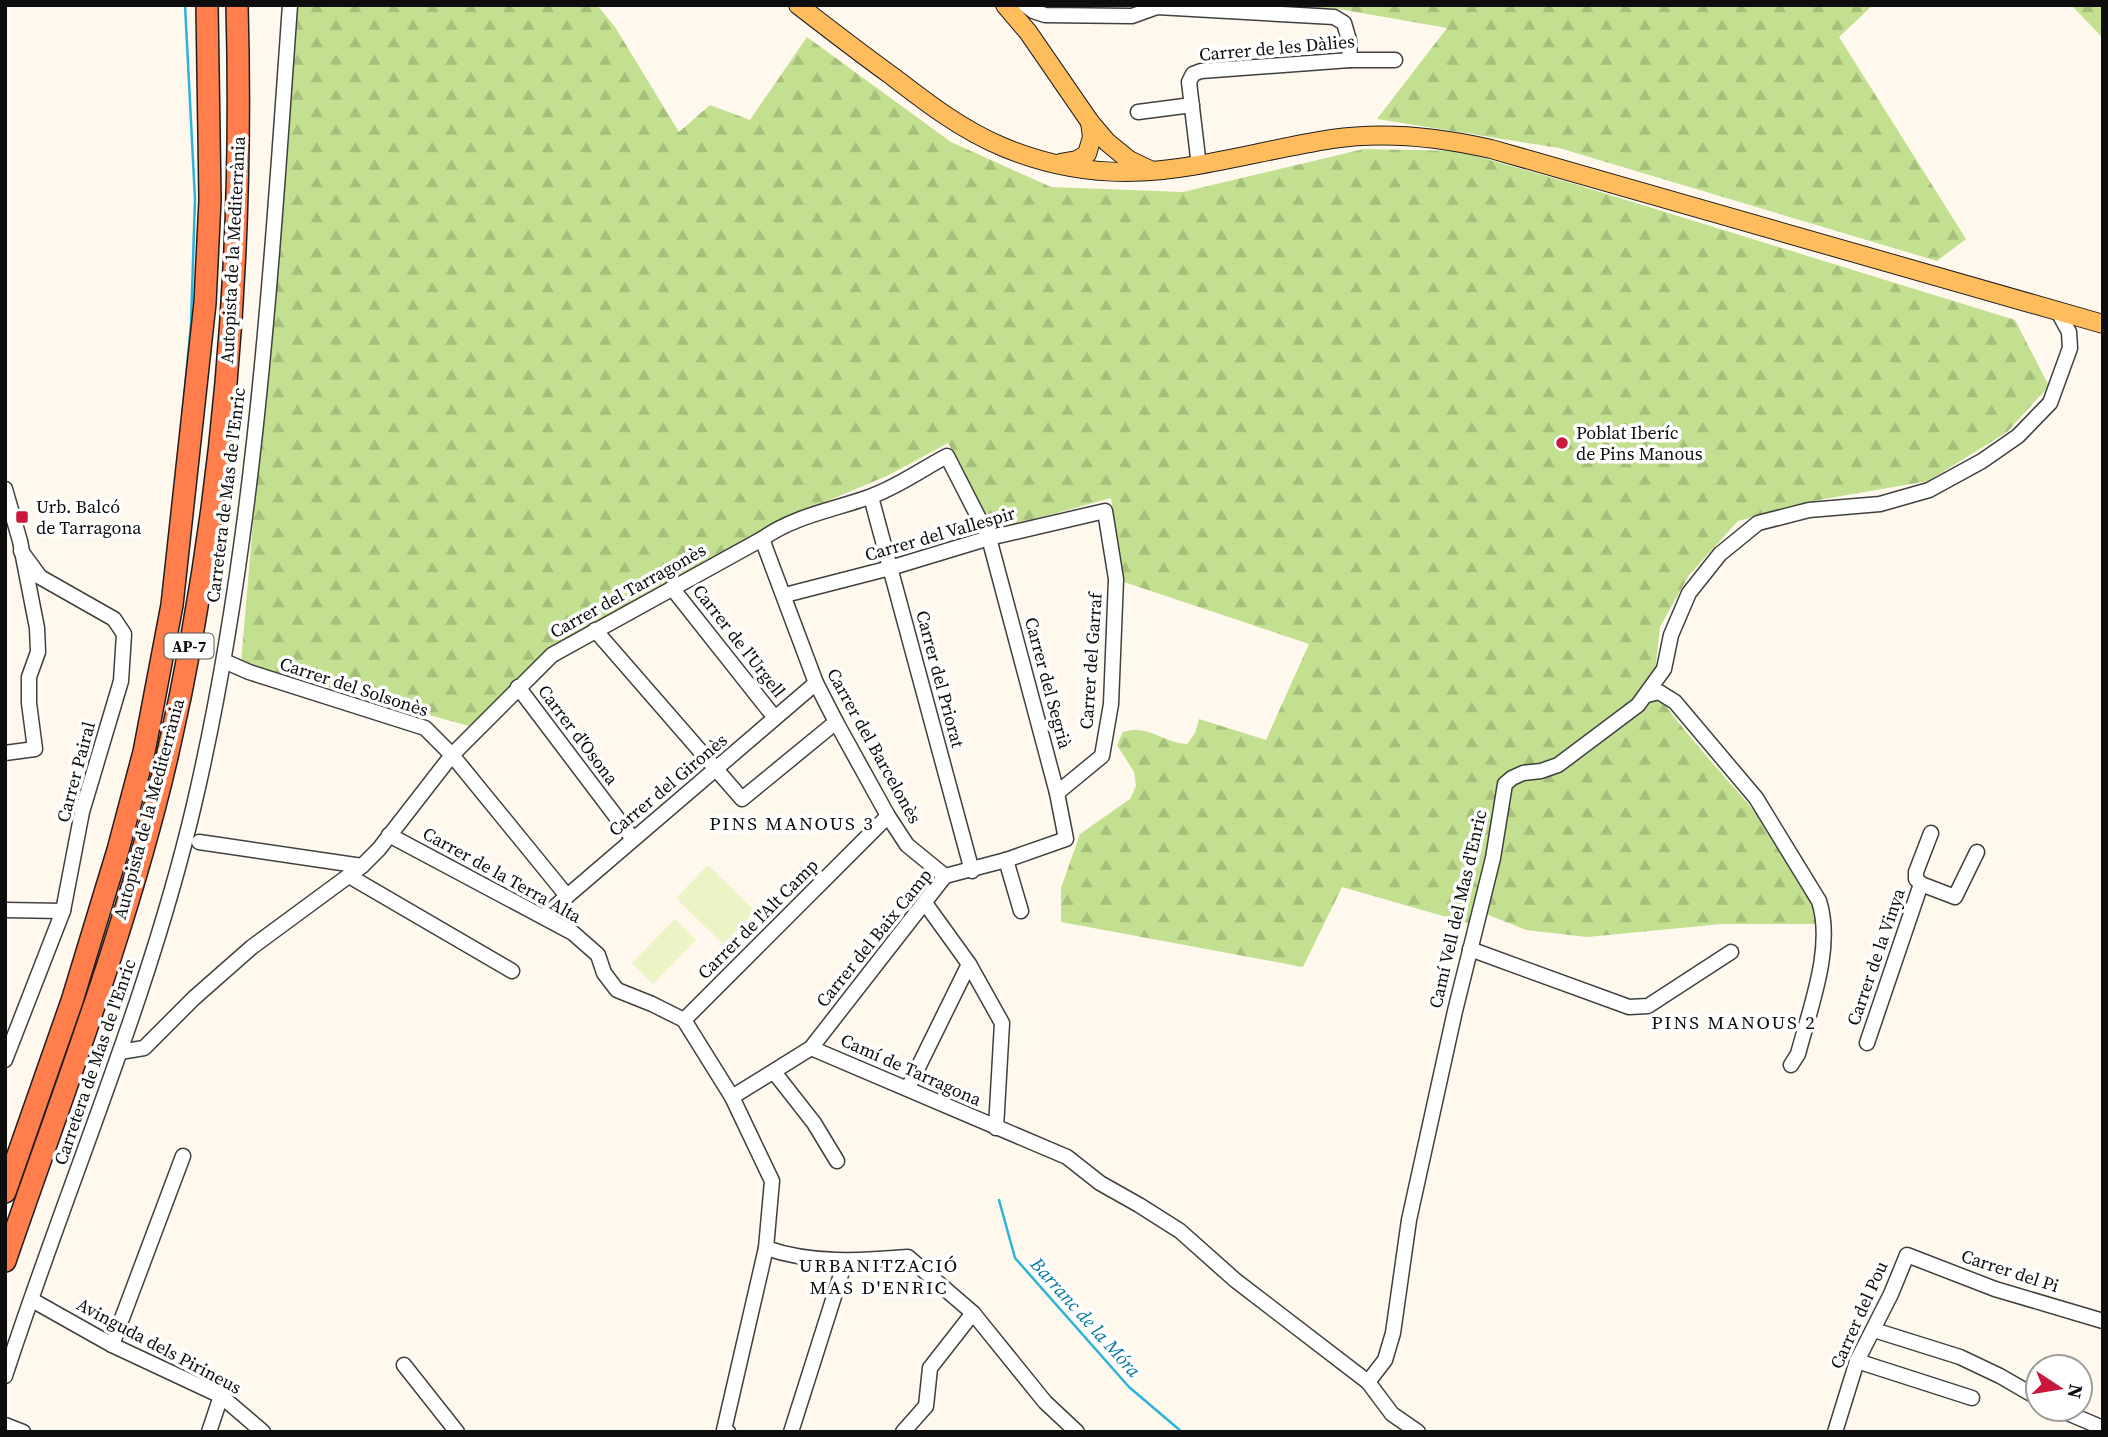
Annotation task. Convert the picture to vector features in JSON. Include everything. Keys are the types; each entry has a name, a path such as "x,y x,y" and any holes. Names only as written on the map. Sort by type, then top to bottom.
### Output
{"highway":[{"name":"Autopista de la Mediterrània","path":"5,1192 72,1001 118,850 144,752 172,605 205,303 210,174 207,5"},
{"name":"Autopista de la Mediterrània","path":"5,1261 94,1006 136,872 167,757 191,635 212,517 233,307 239,99 237,5"}],"main road":[{"path":"798,5 943,116 977,135 1005,148 1056,164 1099,157 1129,160 1153,172"},
{"path":"1005,5 1028,32 1090,122 1099,157"},
{"path":"1099,157 1153,172 1199,166 1334,139 1394,135 1470,144 2103,324"}],"street":[{"name":"Carretera de Mas de l'Enric","path":"5,1376 144,984 186,838 224,661 244,525 277,210 290,5"},
{"path":"1025,5 1033,12 1045,15 1132,16 1157,8 1335,17 1344,23 1349,40 1350,60"},
{"name":"Carrer de les Dàlies","path":"1199,166 1189,82 1193,74 1201,71 1350,60 1395,60"},
{"path":"1138,112 1192,105"},
{"name":"Camí Vell del Mas d'Enric","path":"1368,1382 1385,1360 1393,1333 1409,1220 1493,858 1505,784 1523,773 1558,765 1647,695 1664,669 1671,635 1689,593 1720,554 1758,523 1809,510 1880,504 1928,490 1982,461 2018,436 2050,403 2070,348 2069,332 2058,312"},
{"name":"Carrer del Tarragonès","path":"120,1052 144,1048 194,998 252,947 362,866 379,849 452,755 552,655 762,540 777,529 871,496 947,456 989,538"},
{"path":"5,489 37,628 38,652 29,677 35,749 5,753"},
{"name":"Carrer del Priorat","path":"871,496 972,870"},
{"name":"Carrer del Vallespir","path":"785,595 890,568 989,538 1105,511"},
{"name":"Carrer del Garraf","path":"1057,793 1102,756 1111,704 1116,579 1105,511"},
{"name":"Carrer del Segrià","path":"989,538 1057,793 1066,839"},
{"name":"Carrer del Barcelonès","path":"762,540 816,683 836,722 907,845 945,876"},
{"path":"5,550 20,546"},
{"name":"Carrer Pairal","path":"5,1060 63,911 82,812 121,681 124,634 114,619 40,577 20,546"},
{"name":"Carrer de l'Urgell","path":"672,588 775,718"},
{"path":"595,630 742,799 836,722"},
{"name":"Carrer del Solsonès","path":"224,661 248,673 425,728 452,755 567,896"},
{"name":"Carrer del Gironès","path":"544,916 816,683"},
{"name":"Carrer d'Osona","path":"518,687 633,839"},
{"path":"1647,695 1659,692 1675,702 1756,798 1819,901 1825,918 1819,973 1798,1054 1791,1065"},
{"name":"Carrer de l'Alt Camp","path":"684,1020 888,816"},
{"name":"Carrer de la Vinya","path":"1931,834 1916,872 1916,879 1955,897 1977,852"},
{"name":"Carrer de la Terra Alta","path":"389,835 573,933 598,955 604,973 617,990 684,1020"},
{"name":"Carrer del Baix Camp","path":"732,1097 811,1048 945,876 1006,860 1066,839"},
{"path":"199,842 362,866"},
{"path":"1006,860 1021,911"},
{"path":"349,876 512,971"},
{"name":"Carrer de la Vinya","path":"1867,1043 1922,884"},
{"path":"925,903 969,964 1002,1023 996,1128 1067,1157 1100,1183 1180,1231 1235,1280 1368,1382 1392,1414 1418,1432"},
{"path":"5,910 63,911"},
{"path":"1470,949 1629,1007 1648,1006 1731,952"},
{"path":"908,1088 969,964"},
{"path":"684,1020 732,1097 772,1181 766,1248 724,1430 728,1432"},
{"name":"Camí de Tarragona","path":"811,1048 996,1128"},
{"path":"774,1072 814,1124 836,1161"},
{"path":"112,1345 183,1156"},
{"path":"766,1248 782,1253 845,1262 908,1257 973,1313 1045,1402 1077,1432"},
{"name":"Carrer del Pi","path":"1907,1255 1995,1289 2103,1321"},
{"name":"Carrer del Pou","path":"1836,1431 1857,1361 1874,1330 1907,1255"},
{"path":"791,1432 845,1262"},
{"name":"Avinguda dels Pirineus","path":"32,1300 112,1345 220,1396 263,1432"},
{"path":"903,1432 926,1406 930,1367 973,1313"},
{"path":"1874,1330 1960,1357 2024,1390"},
{"path":"1857,1361 1972,1398"},
{"path":"404,1365 457,1432"},
{"path":"209,1432 220,1396"},
{"path":"5,1425 23,1432"}],"green space":[{"path":"297,5 597,5 615,27 679,132 710,105 750,120 807,37 951,142 1051,187 1183,192 1364,149 1459,151 2015,320 2049,386 2007,432 1928,481 1807,502 1738,521 1689,575 1660,627 1653,689 1767,826 1799,874 1820,924 1722,924 1587,937 1526,930 1486,914 1471,924 1342,887 1303,967 1061,922 1061,888 1080,834 1130,799 1136,786 1134,772 1117,745 1123,732 1140,730 1187,744 1195,733 1199,719 1266,740 1309,644 1124,582 1111,498 995,530 948,443 889,475 801,512 561,641 469,726 241,663"},
{"path":"1277,5 1873,5 1839,37 1966,239 1937,261 1559,148 1377,119 1447,28 1339,9"},
{"path":"2071,5 2103,5 2103,38"},
{"path":"708,865 755,911 723,944 676,898"},
{"path":"675,919 696,940 653,984 632,963"}],"waterway":[{"path":"181,430 191,324 195,199 185,5"},
{"name":"Barranc de la Móra","path":"999,1200 1015,1258 1129,1387 1182,1432"}],"place":[{"name":"Poblat Iberíc de Pins Manous","path":"1562,443"},
{"name":"Urb. Balcó de Tarragona","path":"22,517"}],"district":[{"name":"PINS MANOUS 3","path":"792,823"},
{"name":"PINS MANOUS 2","path":"1734,1022"},
{"name":"URBANITZACIÓ MAS D'ENRIC","path":"879,1276"}]}
